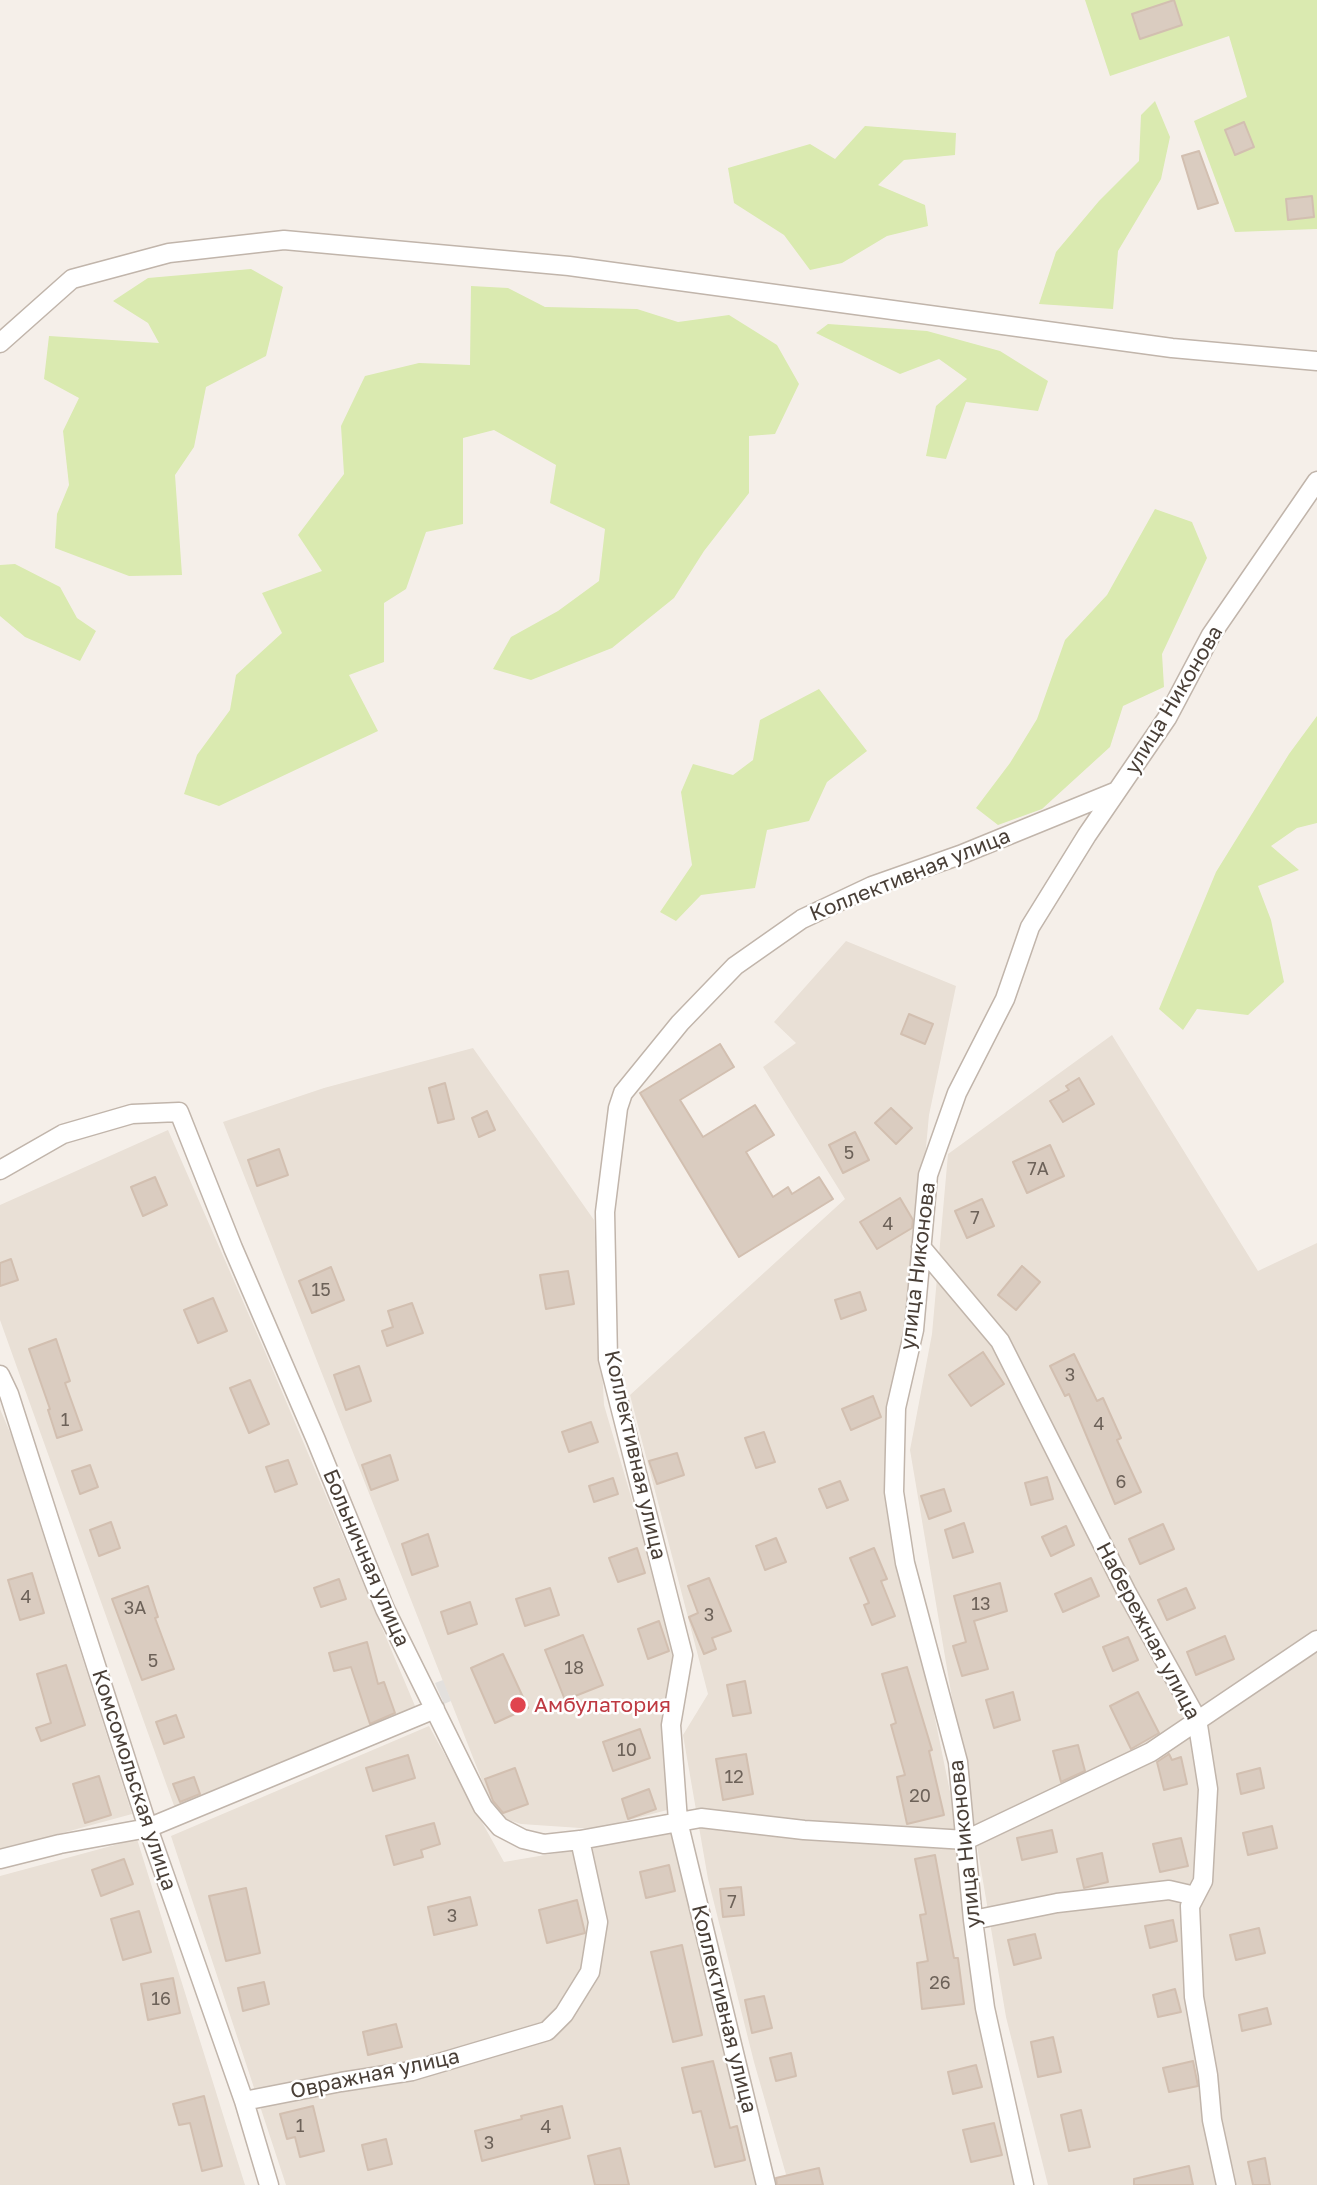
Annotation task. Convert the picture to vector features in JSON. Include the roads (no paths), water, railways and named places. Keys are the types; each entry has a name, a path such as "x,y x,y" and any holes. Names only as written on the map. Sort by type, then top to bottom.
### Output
{"street":[{"path":"0,343 72,279 169,253 284,240 569,266 1172,348 1317,361"},
{"name":"улица Никонова","path":"1024,2185 985,2008 973,1920 958,1762 905,1563 894,1492 896,1408 914,1330 928,1175 957,1093 1005,999 1030,927 1087,835 1167,718 1211,635 1317,481"},
{"name":"Коллективная улица","path":"766,2185 678,1821 671,1725 683,1655 608,1359 605,1212 618,1108 623,1093 680,1023 735,966 802,919 872,886 960,855 1117,791"},
{"name":"Больничная улица","path":"0,1170 63,1134 132,1114 179,1112 385,1609 483,1807 500,1826 523,1839 544,1844 701,1818 804,1829 966,1840"},
{"name":"Набережная улица","path":"921,1247 1000,1341 1126,1591 1198,1719 1208,1789 1203,1881 1190,1906 1194,1997 1208,2075 1212,2120 1226,2185"},
{"name":"Комсомольская улица","path":"0,1375 9,1394 148,1828 244,2101 269,2185"},
{"path":"966,1840 1152,1752 1317,1640"},
{"path":"0,1859 60,1844 148,1828 435,1709"},
{"name":"Овражная улица","path":"244,2101 412,2071 547,2031 564,2014 590,1972 598,1922 580,1840"},
{"path":"973,1920 1057,1903 1169,1890 1195,1896"}],"place":[{"name":"Амбулатория","path":"518,1705"}]}
